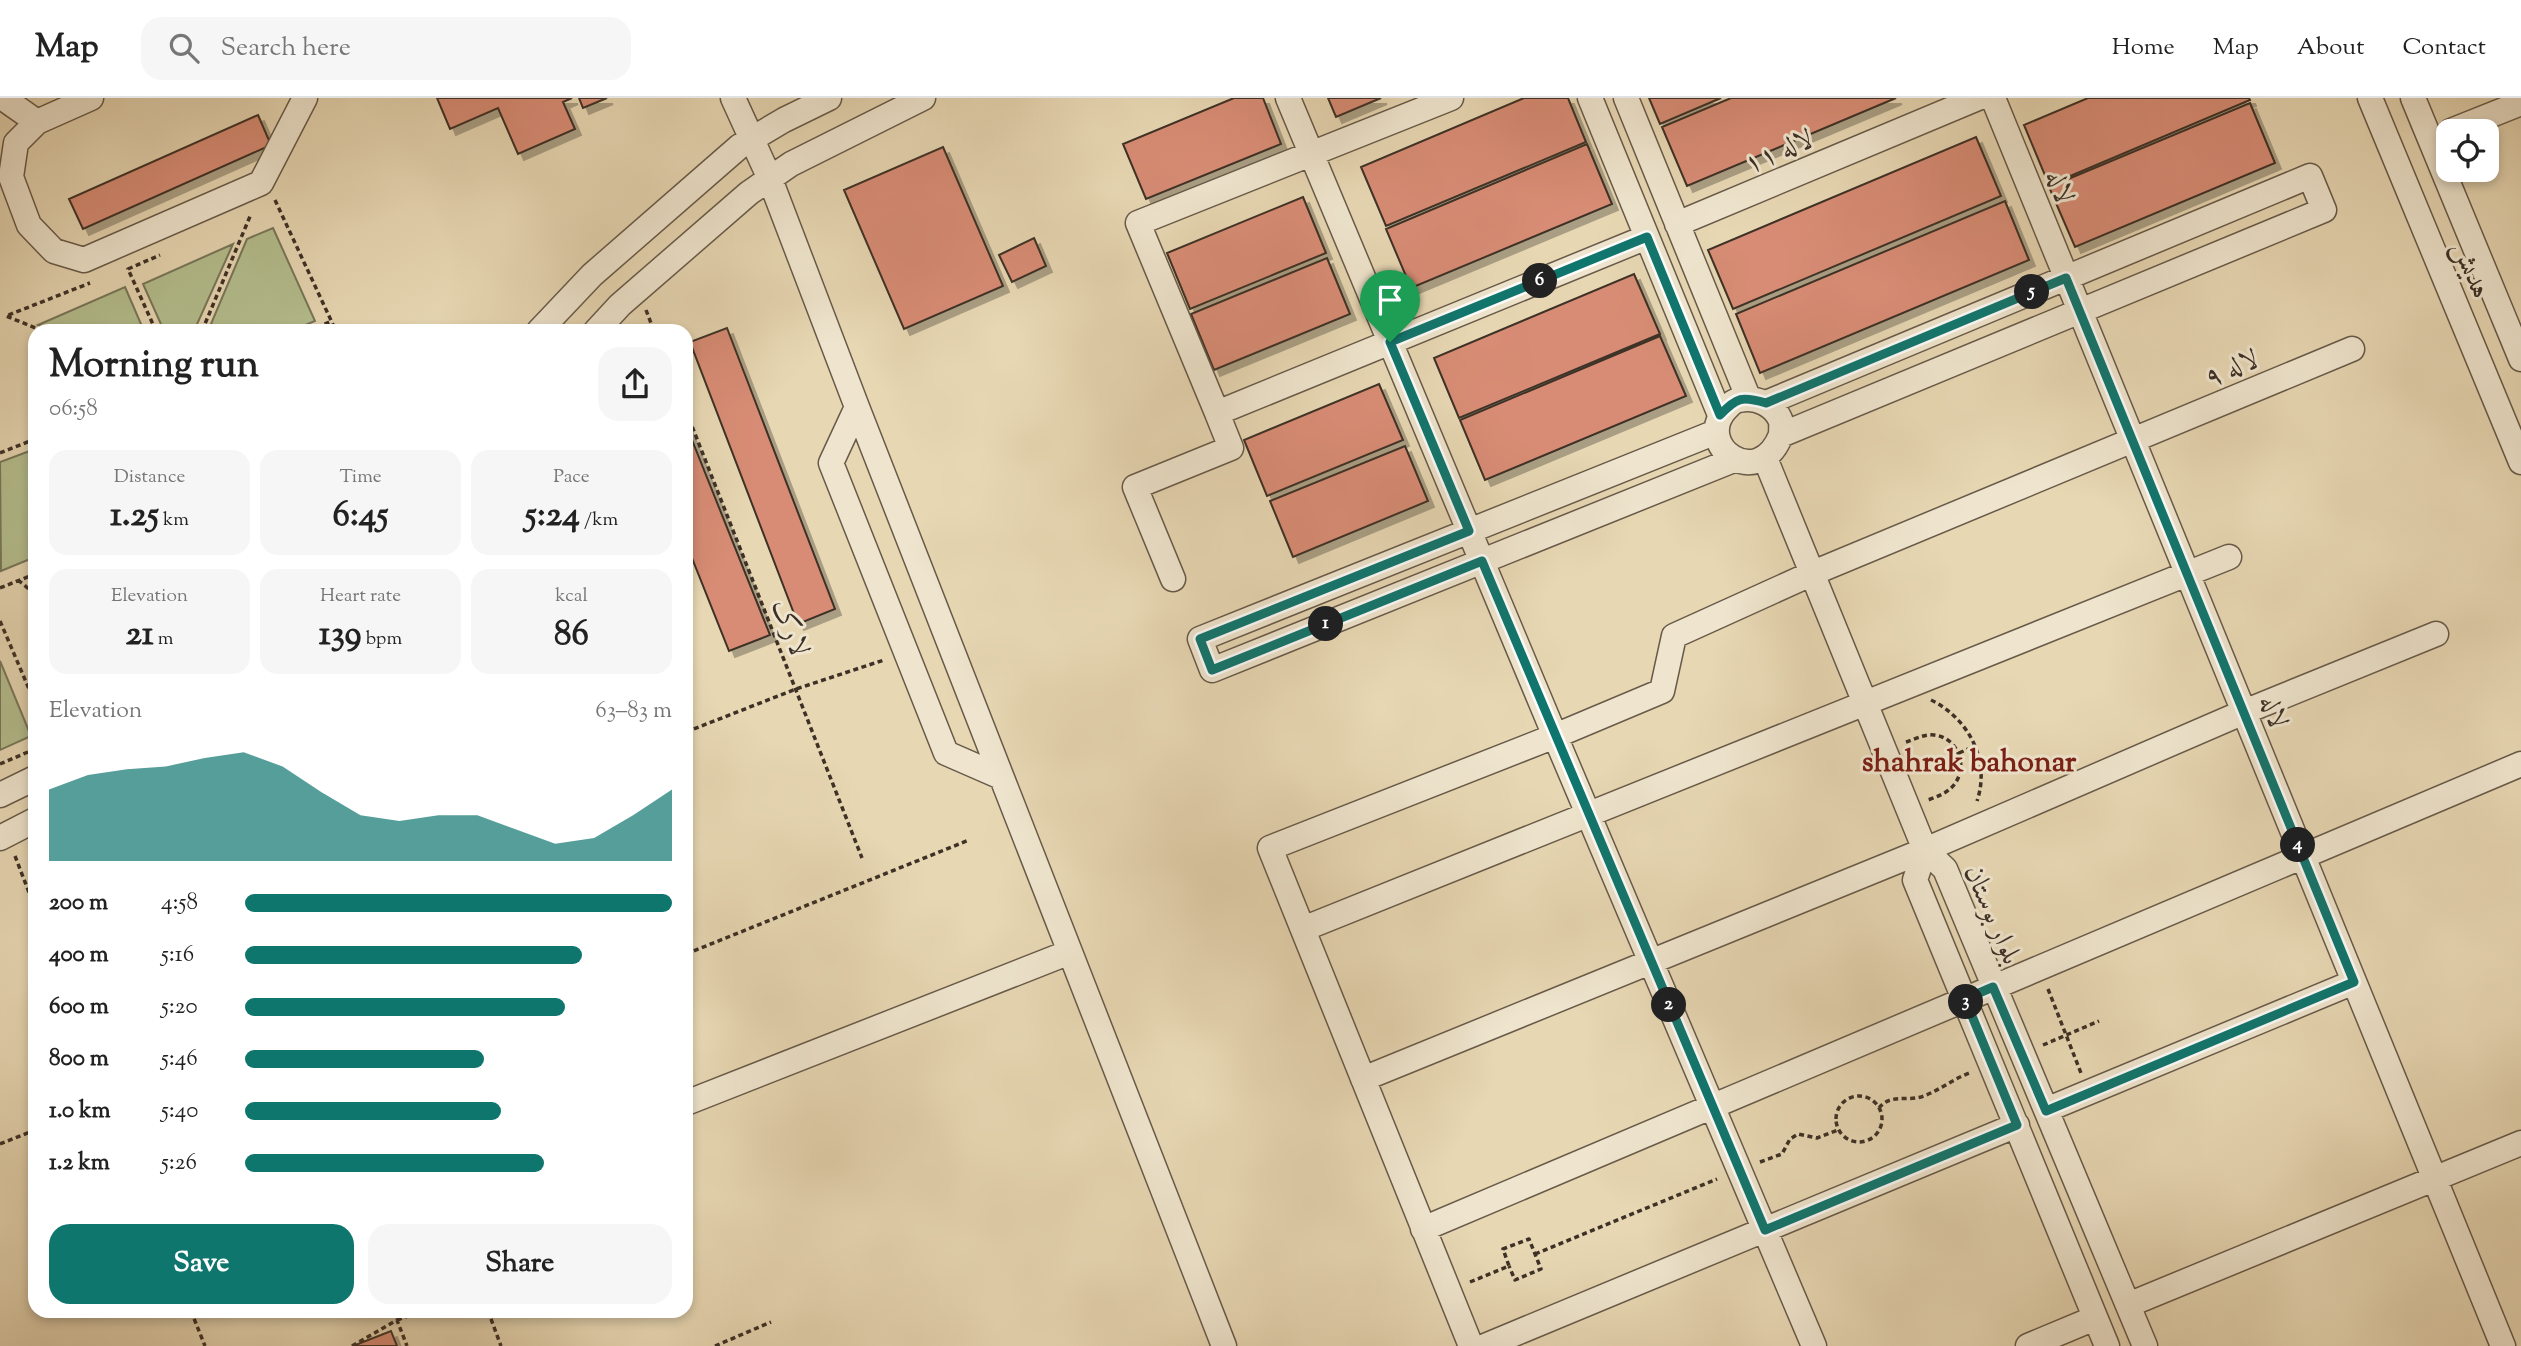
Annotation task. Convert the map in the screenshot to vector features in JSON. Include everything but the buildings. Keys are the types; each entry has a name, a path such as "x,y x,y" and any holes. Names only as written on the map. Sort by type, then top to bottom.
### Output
{"street":[{"path":"3,98 37,122"},
{"path":"91,98 37,122 16,143 11,177 29,225 54,251 84,260 261,183 305,98"},
{"path":"733,98 771,179 857,407 1224,1346"},
{"path":"546,324 592,275 740,146 829,98"},
{"path":"603,324 638,289 749,194 791,164 923,98"},
{"path":"1288,98 1814,1346"},
{"path":"1173,579 1135,487 1231,448 1138,223 1451,98"},
{"path":"1590,98 1647,237 1718,424 1723,450 1736,460 1751,463 1765,458 1776,448 1781,435 1780,420 1757,400 1677,224 1626,98"},
{"name":"لاله ۱۱","path":"1677,224 1978,98"},
{"name":"لاله","path":"1993,98 2503,1346"},
{"name":"هدیش","path":"2370,98 2521,462"},
{"name":"هدیش","path":"2413,98 2436,126"},
{"path":"2482,119 2521,103"},
{"path":"2394,156 2436,138"},
{"path":"1736,460 1212,670 1200,639 1469,531 1718,424 1733,401 1757,400 2066,278 2310,176 2324,210 1781,435"},
{"name":"هدیش","path":"2459,182 2521,359"},
{"path":"1217,413 1647,237"},
{"name":"لاله ۹","path":"1555,736 1662,691 1674,636 1812,573 2352,349"},
{"path":"857,407 831,463 946,753 1001,777"},
{"path":"1765,458 1924,850"},
{"path":"1303,929 2229,557"},
{"path":"1363,1079 1924,850 2244,712 2436,634"},
{"path":"1471,1346 1270,848 1555,736"},
{"path":"1423,1229 2521,764"},
{"path":"0,795 28,781"},
{"path":"3,836 28,824"},
{"name":"بلوار بوستان","path":"2107,1346 1915,880 1924,850 1945,869 2145,1346"},
{"path":"693,1099 1070,952"},
{"path":"2046,1111 2354,982"},
{"path":"1485,1346 2017,1125"},
{"path":"2128,1305 2521,1143"},
{"path":"2028,1346 2095,1318"}],"path":[{"path":"261,183 277,203 333,324"},
{"path":"269,206 277,203"},
{"path":"239,219 260,210"},
{"path":"205,324 251,214"},
{"path":"153,324 128,269 165,252"},
{"path":"0,318 91,283"},
{"path":"6,316 28,325"},
{"path":"325,324 332,321"},
{"name":"لارک","path":"693,429 862,858"},
{"path":"0,453 28,442"},
{"path":"0,588 28,576"},
{"path":"18,580 28,588"},
{"path":"0,621 28,687"},
{"path":"693,729 796,690 906,653"},
{"path":"1930,699 1954,714 1963,725 1975,746 1981,765 1979,796 1974,810 1957,836"},
{"path":"1885,750 1932,734 1948,740 1959,753 1961,771 1952,787 1909,809"},
{"path":"1959,753 1975,746"},
{"path":"0,764 28,752"},
{"path":"3,836 28,892"},
{"path":"693,951 969,840"},
{"path":"2039,968 2089,1093"},
{"path":"2022,1054 2098,1021"},
{"path":"1879,1108 1893,1098 1917,1098 1930,1094 1964,1074 1992,1065"},
{"path":"1866,1097 1874,1101 1879,1108 1881,1126 1869,1139 1852,1141 1838,1130 1837,1112 1841,1104 1848,1099 1866,1097"},
{"path":"1535,1254 1782,1154 1790,1139 1798,1134 1817,1139 1838,1130"},
{"path":"0,1144 28,1133"},
{"path":"1529,1238 1541,1269 1515,1280 1509,1266 1503,1249 1529,1238"},
{"path":"1448,1291 1509,1266"},
{"path":"194,1318 205,1346"},
{"path":"352,1346 404,1318"},
{"path":"491,1318 501,1346"},
{"path":"397,1321 407,1346"},
{"path":"715,1346 771,1322"}],"green space":[{"path":"273,228 315,321 308,324 211,324 247,239"},
{"path":"233,244 197,324 161,324 143,284"},
{"path":"125,287 141,324 40,324"},
{"path":"28,452 28,560 1,571 0,462"},
{"path":"0,661 28,729 28,737 0,750"}],"district":[{"name":"shahrak bahonar","path":"1969,761"}],"route":[{"path":"1647,237 1720,415 1733,401 1748,397 1766,403 2066,278 2354,982 2046,1111 1993,987 1965,999 2017,1125 1765,1230 1482,561 1212,670 1200,639 1469,531 1390,342 1647,237"}]}
